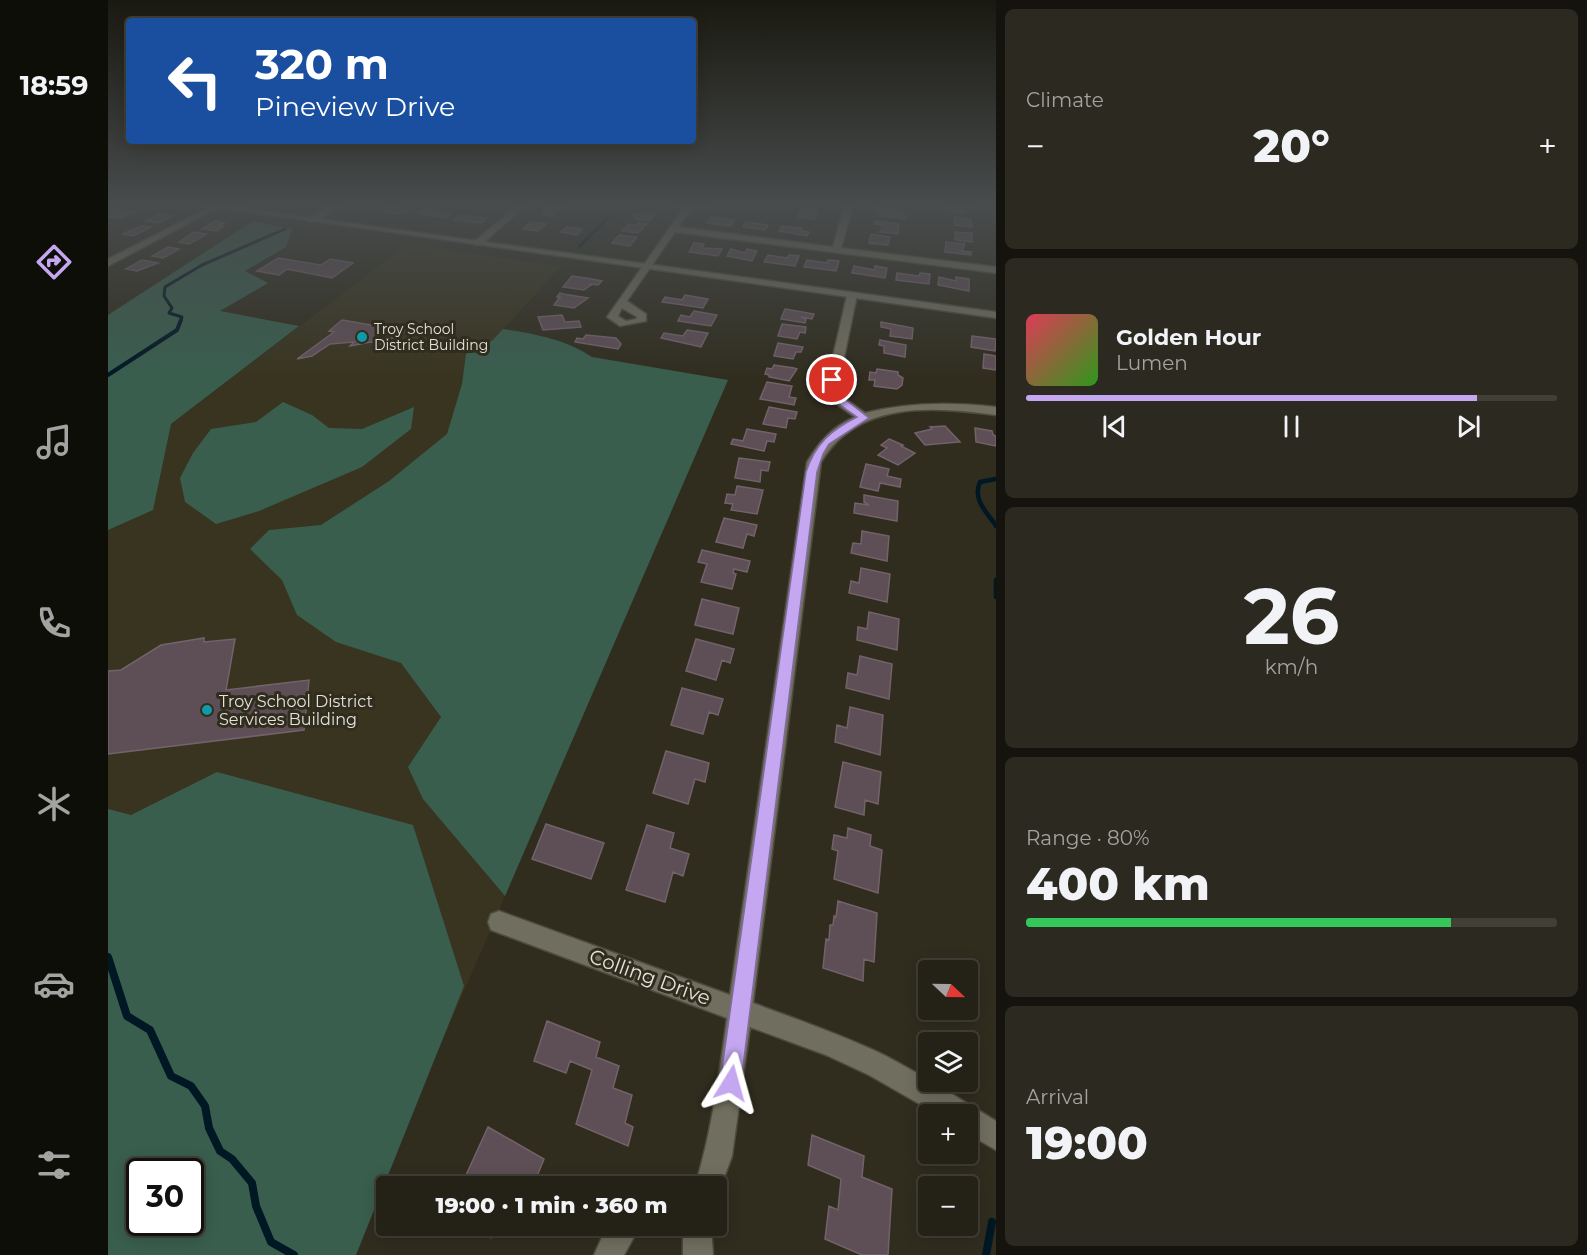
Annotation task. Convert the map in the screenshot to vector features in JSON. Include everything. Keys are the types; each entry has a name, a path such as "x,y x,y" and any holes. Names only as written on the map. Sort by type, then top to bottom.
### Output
{"street":[{"path":"623,264 996,315"},
{"path":"622,301 649,264"},
{"path":"945,264 996,270"},
{"path":"852,296 832,387 843,403 864,418"},
{"path":"712,1176 728,1102 812,472 817,454 826,442 844,428 864,418 894,410 924,407 996,411"},
{"name":"Colling Drive","path":"499,922 831,1044 868,1061 943,1104"},
{"path":"978,1125 996,1137"},
{"path":"609,1255 617,1236"},
{"path":"698,1236 698,1255"}],"shaded area":[{"path":"382,264 544,264 561,266 494,340 728,380 384,1176 376,1176 376,1195 350,1255 108,1255 108,472"}],"green space":[{"path":"187,264 258,264 245,271 268,283 220,311 299,326 171,424 153,510 108,530 108,315"},
{"path":"503,329 538,335 571,346 592,357 728,380 505,896 423,799 408,767 441,717 401,663 336,642 297,615 282,580 250,549 269,530 321,525 389,481 447,434 462,384 466,354 493,340"},
{"path":"283,402 312,415 329,428 362,429 414,407 411,429 362,467 259,511 216,524 185,502 180,478 193,453 211,429 256,422"},
{"path":"217,772 413,825 464,986 388,1176 376,1176 376,1205 356,1255 108,1255 108,809 131,815"}],"building":[{"path":"136,264 157,264 137,271 126,269"},
{"path":"269,264 352,264 332,278 287,269 279,275 257,271"},
{"path":"776,264 796,264 795,266"},
{"path":"805,264 838,264 836,271 804,267"},
{"path":"854,266 875,270 875,266 887,268 885,278 852,273"},
{"path":"897,273 919,276 920,273 930,274 929,284 896,280"},
{"path":"572,276 602,281 598,285 589,284 591,285 584,290 563,287"},
{"path":"939,277 956,281 956,277 969,279 969,291 938,285"},
{"path":"560,293 588,298 574,308 554,305"},
{"path":"685,295 708,299 703,308 662,302 665,297 682,300"},
{"path":"785,309 814,314 812,319 801,317 806,319 805,323 781,319"},
{"path":"694,311 717,315 711,326 678,321 681,315 690,317"},
{"path":"562,315 565,322 579,321 581,327 543,330 538,317"},
{"name":"Troy School District Building","path":"342,320 406,331 386,345 371,342 350,346 354,342 330,344 312,356 297,359 334,332 329,331"},
{"path":"881,322 913,328 912,339 890,336 891,329 881,327"},
{"path":"782,324 806,327 805,333 800,332 797,339 778,336"},
{"path":"687,330 708,333 701,347 661,338 664,333 683,336"},
{"path":"586,335 616,338 621,344 618,349 575,342 577,338 583,339"},
{"path":"972,336 996,339 995,351 971,347"},
{"path":"880,340 906,345 905,357 884,353 884,346 879,345"},
{"path":"778,343 803,347 801,352 796,352 793,359 774,356"},
{"path":"984,354 996,356 996,370 983,368"},
{"path":"774,365 797,369 789,381 765,374 767,368 772,369"},
{"path":"877,369 898,372 898,375 903,378 902,385 897,389 874,386 875,380 869,380 870,372 876,373"},
{"path":"767,382 792,386 789,397 796,398 794,405 760,399"},
{"path":"769,407 797,412 795,419 788,418 786,428 763,424"},
{"path":"945,426 960,442 925,445 915,433 932,429 930,427"},
{"path":"975,428 992,431 996,436 996,446 976,442"},
{"path":"747,429 776,434 774,442 767,441 764,451 731,444 733,439 743,441"},
{"path":"889,439 915,453 898,465 878,455 887,448 881,445"},
{"path":"739,458 770,462 768,471 761,470 760,482 735,478"},
{"path":"866,464 889,469 887,476 901,479 900,487 880,483 878,491 860,487"},
{"path":"737,486 763,490 757,514 731,510 733,504 725,503 727,494 735,495"},
{"path":"864,495 898,501 897,521 854,513 855,503 869,505 864,502"},
{"path":"724,518 757,525 754,536 747,534 743,548 716,542"},
{"path":"862,531 889,536 887,561 851,553 853,543 861,544"},
{"path":"702,550 750,561 747,572 734,569 733,573 736,574 732,589 701,582 707,564 698,562"},
{"path":"861,568 890,574 887,602 849,593 851,581 859,583"},
{"path":"702,599 739,608 733,634 695,625"},
{"path":"869,612 899,619 897,650 857,640 858,627 867,629"},
{"name":"Troy School District Services Building","path":"204,638 204,642 235,639 226,690 309,680 304,730 108,754 108,671 121,670 161,645"},
{"path":"696,639 734,649 730,663 722,660 716,680 686,671"},
{"path":"860,656 892,664 889,699 846,688 848,673 857,675"},
{"path":"682,688 723,699 718,715 709,712 703,734 671,725"},
{"path":"850,707 883,715 880,755 835,742 837,725 847,728"},
{"path":"666,751 709,763 705,782 695,779 688,804 653,793"},
{"path":"843,762 881,772 878,804 865,800 864,815 835,807"},
{"path":"546,824 604,843 591,879 532,859"},
{"path":"647,825 674,833 670,848 689,854 683,876 673,872 665,902 626,890"},
{"path":"848,828 871,835 870,846 882,850 878,893 834,879 838,851 832,849 834,835 847,838"},
{"path":"838,901 877,913 874,962 864,959 863,981 823,968 826,939 829,940 830,925 833,925 834,916 836,917"},
{"path":"547,1021 600,1042 596,1057 619,1066 613,1088 632,1095 625,1123 633,1127 628,1146 576,1124 592,1070 570,1061 566,1073 534,1061"},
{"path":"488,1127 544,1159 537,1176 466,1176"},
{"path":"812,1135 864,1156 862,1177 892,1189 888,1255 862,1255 825,1239 829,1206 838,1210 841,1179 808,1165"}],"waterway":[{"path":"180,322 182,317 169,313 172,308 164,296 165,287 205,264"},
{"path":"108,375 177,330 181,320"},
{"path":"996,479 980,482 978,488 979,500 996,526"},
{"path":"996,580 996,597"},
{"path":"108,957 127,1016 150,1030 171,1076 191,1086 205,1106 209,1128 220,1151 232,1159 252,1183 256,1206 271,1242 294,1255"},
{"path":"986,1255 992,1222"}],"place":[{"name":"Troy School District Building","path":"362,337"},
{"name":"Troy School District Services Building","path":"207,710"}],"route":[{"path":"731,1083 812,472 817,454 826,442 836,433 864,418 839,399 833,391 832,380"}]}
